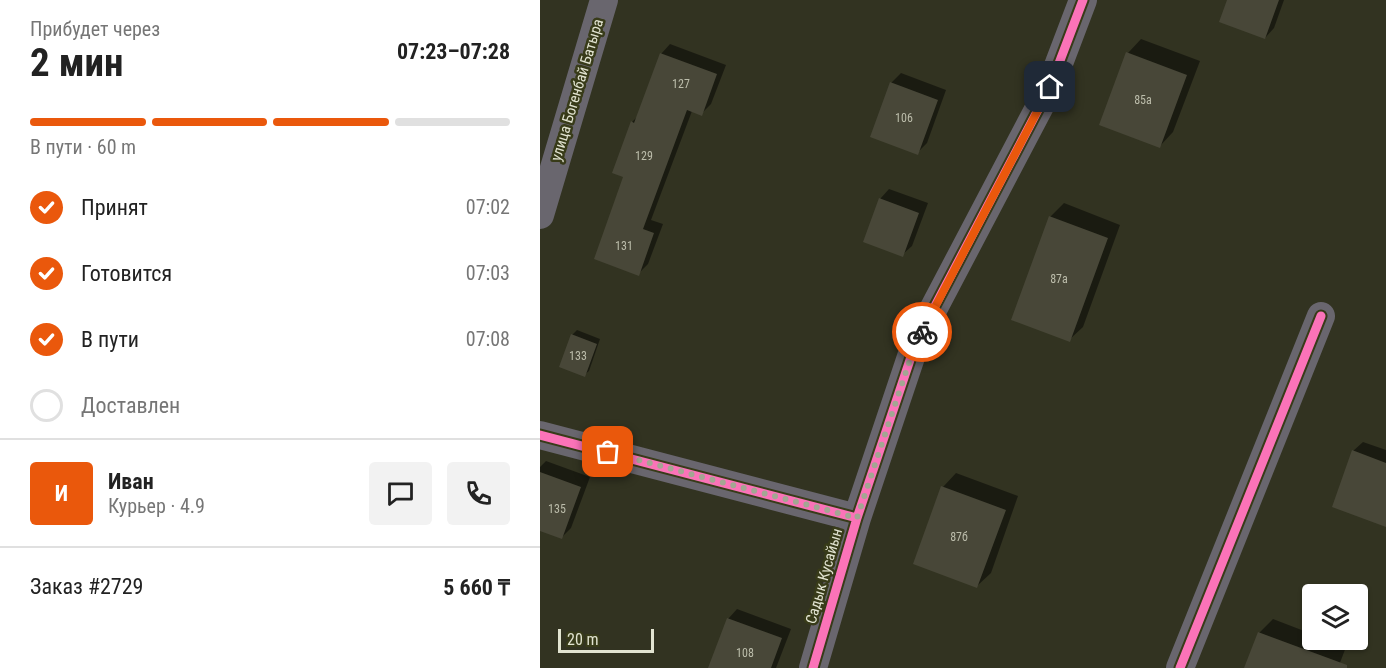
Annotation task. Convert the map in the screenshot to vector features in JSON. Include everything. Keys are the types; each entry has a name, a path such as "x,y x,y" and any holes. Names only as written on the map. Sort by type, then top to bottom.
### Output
{"street":[{"name":"улица Богенбай Батыра","path":"540,215 604,0"},
{"name":"Садык Кусайын","path":"813,668 857,518 916,342 1050,87 1083,0"},
{"path":"1180,668 1321,316"},
{"path":"540,435 857,518"}],"building":[{"path":"1227,0 1279,0 1265,39 1219,22"},
{"path":"1126,52 1187,75 1160,148 1099,125"},
{"path":"660,53 717,74 702,116 687,110 643,229 654,233 639,276 594,259 623,177 612,173 631,121 634,123"},
{"path":"890,82 938,100 918,155 870,137"},
{"path":"879,198 919,213 903,257 863,242"},
{"path":"1049,216 1108,238 1070,342 1011,320"},
{"path":"571,334 597,344 585,377 559,367"},
{"path":"1352,450 1386,463 1386,527 1332,507"},
{"path":"540,472 581,487 562,539 540,531"},
{"path":"941,486 1006,510 977,588 913,564"},
{"path":"727,618 782,638 771,668 708,668"},
{"path":"1258,632 1347,665 1347,668 1244,668"}],"cycle path":[{"path":"813,668 857,518 916,342 1050,87 1083,0"},
{"path":"1180,668 1321,316"},
{"path":"540,435 857,518"}],"way so far":[{"path":"608,452 857,518 916,342 922,332"}],"route":[{"path":"922,332 1050,87"}]}
